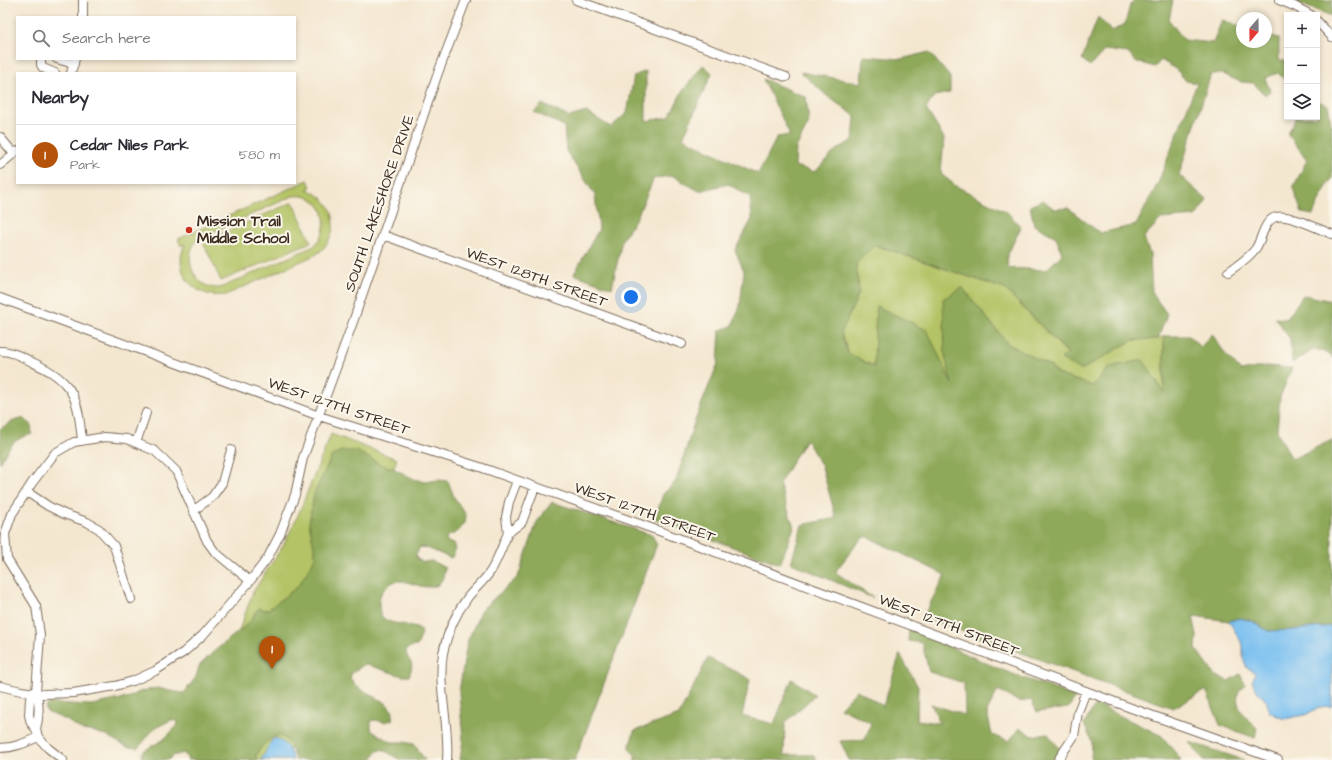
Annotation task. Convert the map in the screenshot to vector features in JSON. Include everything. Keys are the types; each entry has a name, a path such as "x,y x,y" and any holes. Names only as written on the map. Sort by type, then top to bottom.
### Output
{"street":[{"path":"83,0 83,16"},
{"name":"SOUTH LAKESHORE DRIVE","path":"0,686 44,694 73,693 133,681 155,671 184,652 203,635 267,560 280,534 295,495 303,458 353,322 438,73 466,0"},
{"path":"576,0 786,77"},
{"path":"1279,0 1305,12"},
{"path":"1320,24 1332,37"},
{"path":"41,60 41,65 43,68 53,72"},
{"path":"63,60 75,62 70,72"},
{"path":"0,137 16,153 0,165"},
{"path":"1228,272 1252,254 1261,239 1267,224 1270,220 1276,217 1296,220 1332,234"},
{"name":"WEST 128TH STREET","path":"382,235 682,344"},
{"name":"WEST 127TH STREET","path":"0,298 319,416 480,467 789,578 1086,691 1278,760"},
{"path":"0,351 6,351 27,359 50,372 66,385 75,400 82,441"},
{"path":"136,443 146,413"},
{"path":"63,760 48,748 37,733 38,699 36,693 40,635 36,606 7,559 5,534 12,514 26,492 55,453 74,442 105,437 127,439 155,451 176,471 207,541 215,552 250,581"},
{"path":"193,511 212,497 222,483 231,450"},
{"path":"508,533 506,517 509,502 517,481"},
{"path":"447,760 447,740 441,675 444,652 449,634 458,614 469,596 483,581 493,567 508,533 522,522 535,487"},
{"path":"26,492 48,506 64,514 87,522 99,529 114,546 130,600"},
{"path":"1058,760 1074,736 1078,712 1086,691"},
{"path":"0,748 11,748 22,745 37,733"}],"green space":[{"path":"1135,0 1173,0 1169,20 1184,40 1213,43 1222,20 1236,25 1236,48 1272,48 1272,36 1279,38 1279,60 1284,61 1284,79 1278,73 1265,78 1270,91 1265,95 1253,83 1241,82 1223,74 1211,74 1179,175 1207,200 1196,216 1161,219 1144,237 1150,255 1152,293 1167,314 1158,339 1133,340 1081,370 1061,359 1068,353 1005,289 875,245 856,264 859,293 841,333 848,353 874,367 876,306 927,330 952,384 945,356 943,299 962,287 1008,344 1052,367 1057,374 1093,386 1109,367 1143,360 1164,393 1164,336 1189,336 1201,347 1212,334 1226,355 1241,371 1266,366 1292,368 1280,397 1277,431 1292,459 1332,440 1332,623 1330,626 1268,631 1252,621 1240,618 1229,621 1193,616 1197,636 1196,649 1215,675 1228,681 1240,674 1245,684 1238,694 1238,705 1243,713 1257,728 1255,738 1220,725 1206,690 1173,708 923,617 945,575 866,536 859,541 835,572 873,598 791,563 802,525 836,518 822,467 806,439 779,484 794,527 780,564 655,519 663,494 676,481 694,423 718,363 720,330 732,326 740,306 744,271 735,250 752,219 750,197 728,184 699,191 673,176 654,178 637,217 622,240 612,288 574,274 599,229 595,195 566,151 564,126 534,112 542,104 569,117 586,112 611,127 627,113 634,76 646,71 646,121 669,117 682,92 703,65 712,73 683,138 758,174 777,137 790,135 763,79 806,97 809,123 796,148 795,166 815,172 835,151 853,140 855,116 827,96 801,72 861,83 863,56 901,59 929,52 950,77 950,93 934,96 926,109 944,138 941,174 956,186 1007,212 1021,227 1007,256 1008,268 1046,270 1062,254 1056,237 1034,225 1030,206 1043,200 1054,209 1068,208 1100,233 1136,225 1158,183 1197,83 1186,81 1177,70 1161,60 1155,67 1135,61 1128,53 1105,50 1090,66 1082,59 1098,17 1112,31 1125,24 1130,5"},
{"path":"1289,0 1332,0 1332,16"},
{"path":"1320,102 1328,105 1332,130 1332,178 1313,215 1302,213 1293,188 1307,160 1288,134 1295,120 1320,120"},
{"path":"308,180 311,187 307,189 317,194 325,201 332,212 332,233 321,251 226,295 205,293 196,289 189,282 181,265 185,244 181,246 178,239","holes":["293,196 304,196 312,199 319,205 323,212 324,229 314,246 220,288 203,284 197,278 190,262 193,245 199,238"]},
{"path":"293,202 311,242 221,281 203,242"},
{"path":"875,245 1005,289 1068,354 1061,359 1113,351 1133,340 1158,339 1164,336 1164,394 1109,367 1093,386 1057,374 1052,367 1008,344 962,287 953,387 875,367 848,353 841,333 859,293 856,264"},
{"path":"1303,295 1332,301 1332,355 1315,349 1292,363 1290,339 1275,318 1287,319"},
{"path":"22,418 31,424 32,434 20,438 12,444 0,463 0,429 11,422"},
{"path":"331,434 397,459 286,760 192,760 253,592 284,544 298,515"},
{"path":"341,451 356,451 382,465 393,468 414,479 425,482 439,480 448,481 454,497 466,515 465,523 456,533 447,536 446,539 449,543 455,544 454,556 450,558 427,548 420,547 416,555 417,559 423,562 432,561 445,568 443,578 438,585 425,587 398,581 391,583 384,589 381,595 379,602 380,610 381,615 384,618 391,622 408,625 421,630 422,634 417,646 410,647 406,650 412,666 409,676 402,676 365,664 352,673 350,678 357,687 386,703 393,712 392,720 384,722 375,720 371,721 372,731 391,742 414,744 425,760 400,760 382,749 376,752 372,760 295,760 288,742 279,736 274,737 262,747 256,755 257,760 188,760 184,753 172,756 168,760 142,760 142,754 145,750 163,740 177,726 178,721 171,720 155,728 138,748 127,747 109,737 95,732 82,730 66,720 47,712 45,709 46,706 51,703 92,705 130,697 139,692 158,688 184,693 196,677 199,666 212,653 244,627 252,619 255,612 259,608 264,610 269,609 298,586 311,566 315,557 315,551 309,523 314,494 332,456"},
{"path":"552,502 652,535 657,544 575,760 460,760 463,740 459,692 467,642 482,609 518,577 537,522"},
{"path":"909,629 1002,670 1076,697 1068,708 1037,712 1031,700 1019,702 998,690 987,712 992,735 1009,741 1020,728 1032,736 1047,733 1061,750 1054,760 849,760 840,741 865,740 871,723 840,708 857,690 883,706 900,654 918,687 917,720 940,723 931,704 965,715 964,683 929,672 922,643 908,641"},
{"path":"708,658 750,679 742,716 774,724 792,679 815,695 785,723 784,755 814,755 817,760 634,760 636,756 629,749 634,731 679,715"},
{"path":"1096,704 1162,736 1181,760 1097,760 1091,758 1092,742 1084,724"},
{"path":"1189,742 1244,760 1204,760"}],"water":[{"path":"1240,618 1252,621 1268,631 1332,626 1332,706 1320,707 1305,715 1284,719 1269,712 1267,702 1252,682 1255,673 1247,668 1243,658 1243,645 1229,621"},
{"path":"275,738 282,741 287,747 293,760 261,760 272,740"}],"place":[{"name":"Mission Trail Middle School","path":"189,230"},
{"name":"Cedar Niles Park","path":"272,669"}]}
